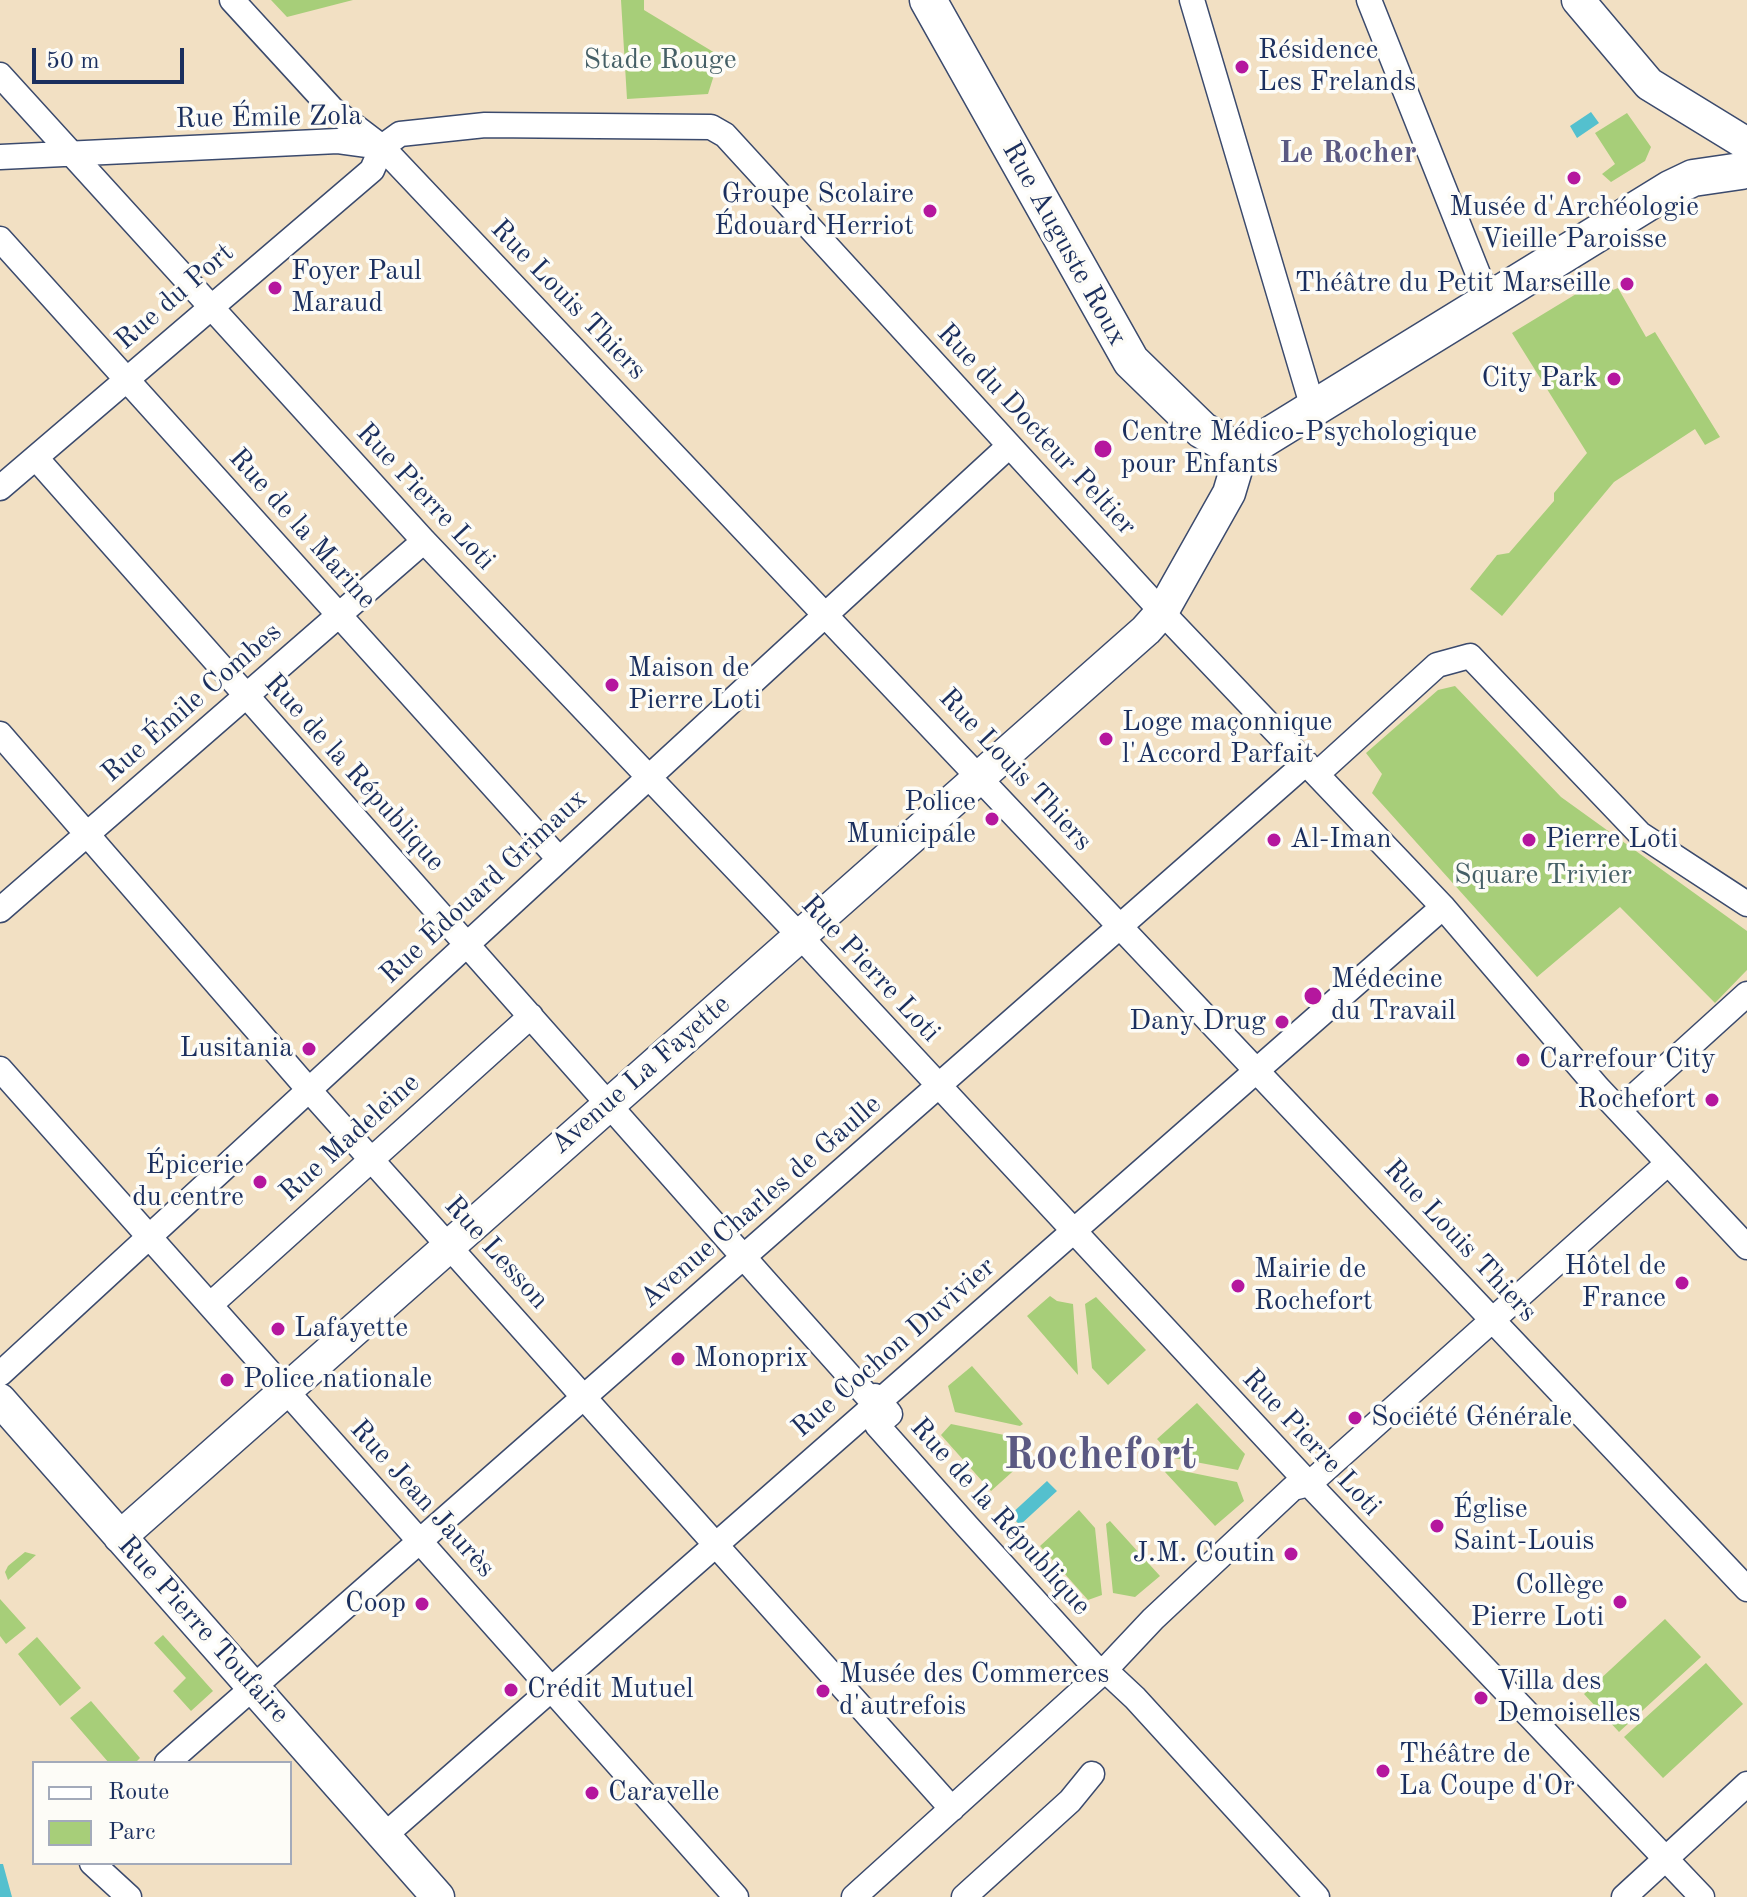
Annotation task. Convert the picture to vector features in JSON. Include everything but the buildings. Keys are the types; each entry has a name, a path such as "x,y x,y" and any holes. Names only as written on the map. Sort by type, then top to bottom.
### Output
{"main road":[{"name":"Rue Auguste Roux","path":"928,0 1131,361 1202,430 1241,453"},
{"path":"1241,453 1670,189 1693,178 1746,162"}],"street":[{"name":"Rue Louis Thiers","path":"232,0 332,109 382,147 1747,1589"},
{"path":"1192,0 1313,408"},
{"path":"1369,0 1488,299"},
{"path":"1578,0 1649,84 1746,162"},
{"name":"Rue Pierre Loti","path":"0,75 424,541 800,936 1309,1484 1702,1897"},
{"name":"Rue Émile Zola","path":"0,157 338,141 382,147 400,134 485,125 711,127 725,135"},
{"name":"Rue du Docteur Peltier","path":"725,135 1162,612 1443,907 1667,1164 1735,1222 1747,1247"},
{"name":"Rue du Port","path":"0,488 372,170 382,147"},
{"name":"Rue de la Marine","path":"0,239 559,859"},
{"name":"Rue Édouard Grimaux","path":"0,1374 1009,446"},
{"name":"Avenue La Fayette","path":"120,1537 1162,612 1229,493 1241,453"},
{"name":"Rue de la République","path":"36,458 743,1257 871,1400 875,1396 890,1414 877,1425 1094,1666 1105,1670 1135,1698 1317,1897"},
{"name":"Rue Émile Combes","path":"0,910 424,541"},
{"name":"Avenue Charles de Gaulle","path":"169,1761 1121,926 1437,665 1470,656 1640,834 1747,904"},
{"name":"Rue Lesson","path":"0,734 309,1090 952,1809"},
{"name":"Rue Cochon Duvivier","path":"385,1835 1443,907"},
{"path":"1619,1110 1747,994"},
{"name":"Rue Madeleine","path":"210,1305 531,1016"},
{"name":"Rue Jean Jaurès","path":"0,1069 736,1897"},
{"path":"854,1897 1105,1670 1153,1619 1293,1488 1309,1484 1667,1164"},
{"name":"Rue Pierre Toufaire","path":"0,1400 438,1897"},
{"path":"964,1897 1070,1801 1092,1774"},
{"path":"1624,1897 1747,1784"},
{"path":"94,1865 129,1897"}],"green space":[{"path":"271,0 353,0 287,17"},
{"name":"Stade Rouge","path":"621,0 644,0 644,10 720,56 708,94 627,99"},
{"path":"1627,113 1651,147 1645,161 1611,182 1602,174 1615,164 1595,133"},
{"path":"1604,277 1613,290 1618,288 1646,337 1655,332 1720,437 1705,445 1695,429 1614,482 1502,616 1470,589 1497,555 1509,553 1554,501 1554,493 1587,453 1512,333"},
{"name":"Square Trivier","path":"1455,686 1561,797 1747,931 1747,970 1715,1003 1620,907 1537,977 1372,793 1382,774 1366,753 1438,690"},
{"path":"1050,1296 1057,1301 1073,1304 1078,1375 1027,1316"},
{"path":"1096,1297 1146,1350 1108,1385 1092,1368 1085,1304"},
{"path":"972,1366 1023,1424 1020,1426 955,1412 948,1386"},
{"path":"1197,1403 1245,1454 1238,1470 1174,1458 1157,1439"},
{"path":"951,1424 1014,1437 1031,1455 991,1491 941,1435"},
{"path":"1168,1468 1237,1482 1244,1501 1215,1526 1165,1472"},
{"path":"1079,1510 1095,1528 1102,1595 1088,1600 1040,1546"},
{"path":"1110,1521 1160,1576 1135,1597 1113,1593 1106,1524"},
{"path":"25,1552 36,1555 8,1580 5,1572 8,1566"},
{"path":"0,1599 26,1628 6,1644 0,1636"},
{"path":"1665,1619 1701,1657 1619,1732 1584,1694"},
{"path":"163,1635 213,1691 191,1711 173,1691 186,1678 154,1643"},
{"path":"37,1637 81,1688 60,1706 18,1654"},
{"path":"1706,1663 1743,1704 1663,1778 1624,1737"},
{"path":"91,1701 140,1758 137,1761 107,1761 70,1718"}],"water":[{"path":"1591,112 1599,123 1577,138 1570,126"},
{"path":"1047,1481 1057,1491 1020,1525 1010,1515"},
{"path":"0,1864 3,1864 12,1897 0,1897"}],"place":[{"name":"Résidence Les Frelands","path":"1242,67"},
{"name":"Musée d'Archéologie Vieille Paroisse","path":"1574,178"},
{"name":"Groupe Scolaire Édouard Herriot","path":"930,211"},
{"name":"Théâtre du Petit Marseille","path":"1627,284"},
{"name":"Foyer Paul Maraud","path":"275,288"},
{"name":"City Park","path":"1614,379"},
{"name":"Centre Médico-Psychologique pour Enfants","path":"1103,449"},
{"name":"Maison de Pierre Loti","path":"612,685"},
{"name":"Loge maçonnique l'Accord Parfait","path":"1106,739"},
{"name":"Police Municipale","path":"992,819"},
{"name":"Al-Iman","path":"1274,840"},
{"name":"Pierre Loti","path":"1529,840"},
{"name":"Médecine du Travail","path":"1313,996"},
{"name":"Dany Drug","path":"1282,1022"},
{"name":"Lusitania","path":"309,1049"},
{"name":"Carrefour City","path":"1523,1060"},
{"name":"Rochefort","path":"1712,1100"},
{"name":"Épicerie du centre","path":"260,1182"},
{"name":"Hôtel de France","path":"1682,1283"},
{"name":"Mairie de Rochefort","path":"1238,1286"},
{"name":"Lafayette","path":"278,1329"},
{"name":"Monoprix","path":"678,1359"},
{"name":"Police nationale","path":"227,1380"},
{"name":"Société Générale","path":"1355,1418"},
{"name":"Église Saint-Louis","path":"1437,1526"},
{"name":"J.M. Coutin","path":"1291,1554"},
{"name":"Collège Pierre Loti","path":"1620,1602"},
{"name":"Coop","path":"422,1604"},
{"name":"Crédit Mutuel","path":"511,1690"},
{"name":"Musée des Commerces d'autrefois","path":"823,1691"},
{"name":"Villa des Demoiselles","path":"1481,1698"},
{"name":"Théâtre de La Coupe d'Or","path":"1383,1771"},
{"name":"Caravelle","path":"592,1793"}],"district":[{"name":"Le Rocher","path":"1348,154"},
{"name":"Rochefort","path":"1100,1456"}]}
